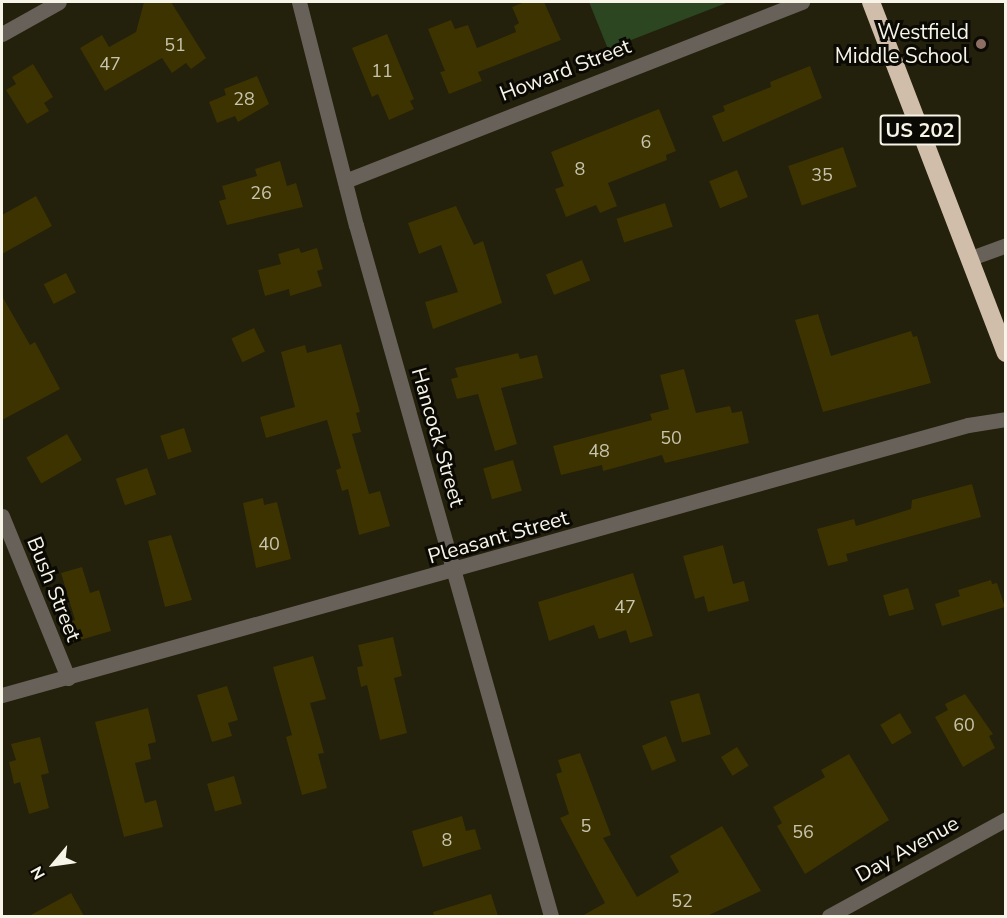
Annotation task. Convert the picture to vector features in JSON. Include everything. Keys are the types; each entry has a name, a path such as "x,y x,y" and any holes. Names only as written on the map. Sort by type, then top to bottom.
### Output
{"highway":[{"name":"US 202","path":"871,2 971,258 1005,352"}],"street":[{"path":"2,34 59,2"},
{"name":"Hancock Street","path":"299,2 345,181 551,916"},
{"name":"Howard Street","path":"345,181 802,2"},
{"path":"971,258 1005,244"},
{"name":"Pleasant Street","path":"2,695 455,571 968,425 1005,420"},
{"name":"Bush Street","path":"2,516 68,678"},
{"name":"Day Avenue","path":"830,916 1005,819"}],"green space":[{"path":"589,2 729,2 608,49"}],"building":[{"path":"144,2 171,2 206,58 191,69 186,63 172,73 162,58 105,91 80,48 102,35 109,47 136,32"},
{"path":"525,2 544,2 561,40 478,72 482,81 449,94 440,72 445,71 428,29 451,20 455,29 468,25 477,48 516,32 514,26 519,23 512,7"},
{"path":"387,34 414,99 410,101 414,109 389,120 378,94 372,97 352,48"},
{"path":"33,64 53,97 44,103 49,111 27,124 6,90 16,84 12,77"},
{"path":"810,66 822,98 723,142 712,116 725,111 723,106 771,87 770,82"},
{"path":"257,76 269,104 238,122 235,116 217,123 209,102 226,95 224,89"},
{"path":"659,109 676,151 666,155 667,160 608,183 617,206 600,213 596,205 566,217 555,189 564,186 551,152"},
{"path":"843,147 857,187 802,206 788,166"},
{"path":"280,161 287,186 296,183 303,207 227,225 219,201 226,199 222,186 257,176 255,169"},
{"path":"737,170 748,197 720,208 709,181"},
{"path":"36,196 52,226 2,254 2,215"},
{"path":"665,203 673,227 624,243 616,219"},
{"path":"456,206 474,245 483,241 502,303 433,329 425,302 458,292 441,245 419,254 408,223"},
{"path":"299,248 301,253 317,248 323,269 317,271 322,286 290,296 289,289 265,296 258,270 281,264 278,254"},
{"path":"582,260 590,280 554,295 546,275"},
{"path":"66,273 76,293 54,304 44,284"},
{"path":"2,296 30,345 35,342 60,389 2,420"},
{"path":"818,314 831,356 911,331 913,337 917,336 931,383 823,412 795,320"},
{"path":"254,328 265,352 242,362 231,339"},
{"path":"341,344 360,412 356,413 361,432 352,434 369,494 380,491 390,526 359,535 348,489 342,491 336,470 341,468 327,420 266,438 260,417 295,407 281,352 305,345 307,353"},
{"path":"518,353 520,359 537,355 543,378 501,388 517,444 495,451 478,394 457,399 451,379 458,377 455,368"},
{"path":"684,369 696,413 730,406 732,413 742,411 749,443 665,463 662,455 603,471 602,465 561,475 553,446 652,420 650,414 669,409 660,375"},
{"path":"184,428 192,452 168,460 160,436"},
{"path":"67,434 82,460 41,483 26,458"},
{"path":"513,460 522,491 492,499 483,469"},
{"path":"147,468 156,494 125,505 116,479"},
{"path":"972,484 981,517 846,554 848,561 828,566 817,529 854,519 856,526 911,509 912,500"},
{"path":"263,498 264,505 277,502 291,559 256,568 243,503"},
{"path":"171,535 192,600 165,607 148,541"},
{"path":"723,545 733,584 744,581 749,601 708,612 704,596 695,599 683,556"},
{"path":"82,567 90,593 99,590 111,631 73,642 67,623 75,620 61,573"},
{"path":"633,573 653,636 630,643 626,630 599,639 594,625 549,641 538,602"},
{"path":"991,580 992,584 997,583 1005,607 942,626 935,604 960,596 958,590"},
{"path":"908,588 914,609 889,616 883,595"},
{"path":"393,637 402,676 394,678 407,733 380,740 367,685 361,687 357,667 363,666 358,645"},
{"path":"313,656 326,699 310,703 324,753 318,754 327,788 302,795 286,737 292,735 273,667"},
{"path":"227,686 238,720 228,723 232,736 212,742 197,695"},
{"path":"699,693 711,734 682,743 670,701"},
{"path":"965,694 993,734 989,736 995,748 963,767 935,717 948,710 945,704"},
{"path":"148,708 156,742 148,744 151,759 135,763 145,803 156,800 163,827 124,837 95,722"},
{"path":"900,713 912,733 892,745 880,725"},
{"path":"666,736 676,761 652,771 642,746"},
{"path":"40,737 49,773 41,775 49,808 29,814 20,782 14,784 9,762 16,760 11,744"},
{"path":"737,747 749,766 733,776 721,757"},
{"path":"580,753 611,835 603,838 637,897 679,872 670,856 722,826 761,891 707,916 582,916 605,903 560,818 569,814 556,774 562,772 558,760"},
{"path":"849,754 889,820 805,874 777,826 782,823 773,807 825,777 821,770"},
{"path":"234,776 242,804 215,812 207,784"},
{"path":"462,816 466,831 475,829 481,849 423,867 412,831"},
{"path":"71,893 84,916 29,916"},
{"path":"491,894 498,916 434,916 433,912"}],"place":[{"name":"Westfield Middle School","path":"981,44"}]}
